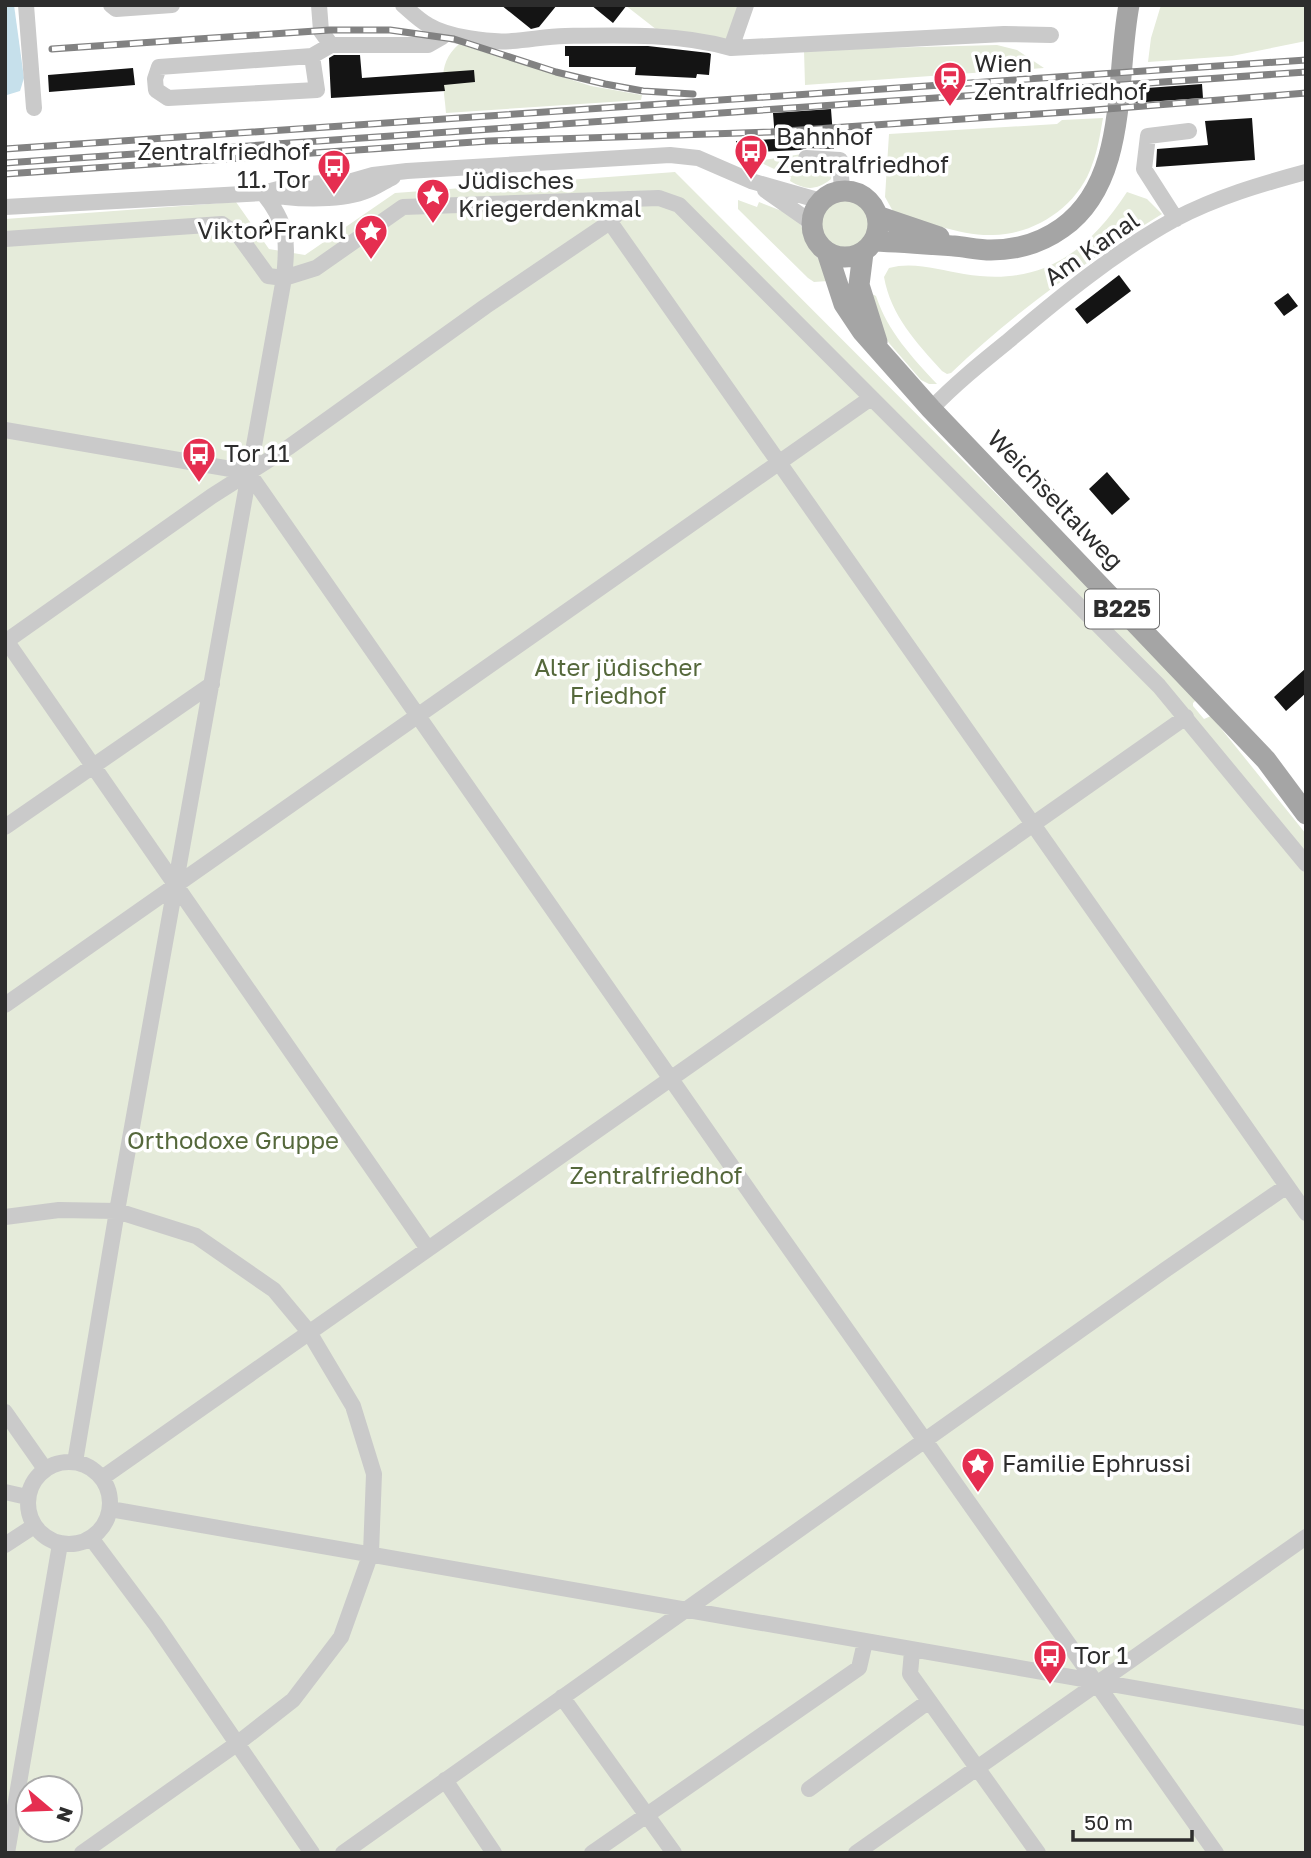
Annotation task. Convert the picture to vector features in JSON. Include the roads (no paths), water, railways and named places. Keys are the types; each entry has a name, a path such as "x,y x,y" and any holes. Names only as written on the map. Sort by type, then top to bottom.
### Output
{"main road":[{"path":"827,252 845,258 868,247 1010,249 1030,245 1051,236 1084,209 1096,191 1109,159 1129,5"},
{"path":"811,223 821,201 834,192 842,191 860,194 874,207 877,216 967,247"},
{"name":"Weichseltalweg","path":"877,216 878,225 868,247 859,285 878,347"},
{"name":"Weichseltalweg","path":"811,223 818,244 827,252 844,304 852,319 931,409 1266,760 1306,814"}],"street":[{"path":"26,5 34,108"},
{"path":"111,5 116,9 172,5"},
{"path":"319,5 321,30 331,45"},
{"path":"403,5 422,21 443,32 502,41 564,36 666,37 710,42 731,48 1004,34 1051,35"},
{"path":"731,48 746,5"},
{"path":"312,56 317,90 168,98 156,90 155,79 159,67 312,56 331,45 428,44 442,37 443,32"},
{"path":"1175,219 1144,169 1149,136 1189,131"},
{"path":"5,207 263,193 297,198 352,195 368,190 401,172 680,155 705,160 751,181 821,201"},
{"path":"806,158 840,160 842,191"},
{"name":"Am Kanal","path":"931,409 947,392 1033,320 1103,265 1175,219 1240,190 1306,172"},
{"path":"751,181 811,223"},
{"path":"75,1462 288,252 280,214 263,193"},
{"path":"5,239 222,224 239,236 268,276 284,278 316,268 403,207 659,198 679,205 1151,678 1306,864"},
{"path":"428,1248 6,641 212,496 289,447 486,306 611,222 629,199"},
{"path":"611,222 1306,1213"},
{"path":"5,1005 871,398"},
{"path":"5,430 248,472 417,717 1216,1853"},
{"path":"206,466 212,496"},
{"path":"5,827 212,684"},
{"path":"102,1478 1186,717"},
{"path":"342,1853 1287,1186"},
{"path":"5,1217 59,1210 117,1212 196,1236 274,1290 309,1332 353,1406 373,1474 371,1553 341,1637 293,1700 238,1743 82,1853"},
{"path":"5,1412 45,1469"},
{"path":"75,1462 90,1468 102,1478 109,1493 110,1509 104,1526 91,1538 71,1545 61,1544 41,1535 34,1527 29,1517 27,1497 33,1481 45,1469 60,1463 75,1462"},
{"path":"5,1492 27,1497"},
{"path":"110,1509 1306,1718"},
{"path":"5,1545 34,1527"},
{"path":"856,1853 1306,1537"},
{"path":"91,1538 238,1743 312,1853"},
{"path":"7,1853 61,1544"},
{"path":"592,1853 859,1668 865,1642"},
{"path":"912,1651 910,1674 1038,1853"},
{"path":"562,1697 674,1853"},
{"path":"809,1789 929,1701"},
{"path":"445,1780 494,1853"}],"water":[{"path":"5,5 14,5 24,78 20,91 7,95 5,94"}],"railway":[{"path":"52,49 330,30 390,30 454,39 556,72 605,84 643,91 693,94"},
{"path":"5,149 1306,60"},
{"path":"5,163 1306,72"},
{"path":"5,174 489,141 771,132 1306,93"}],"place":[{"name":"Wien Zentralfriedhof","path":"950,108"},
{"name":"Bahnhof Zentralfriedhof","path":"751,181"},
{"name":"Zentralfriedhof 11. Tor","path":"334,196"},
{"name":"Jüdisches Kriegerdenkmal","path":"433,225"},
{"name":"Viktor Frankl","path":"371,261"},
{"name":"Tor 11","path":"199,484"},
{"name":"Familie Ephrussi","path":"978,1494"},
{"name":"Tor 1","path":"1050,1686"}],"park label":[{"name":"Alter jüdischer Friedhof","path":"618,682"},
{"name":"Orthodoxe Gruppe","path":"233,1141"},
{"name":"Zentralfriedhof","path":"656,1176"}]}
